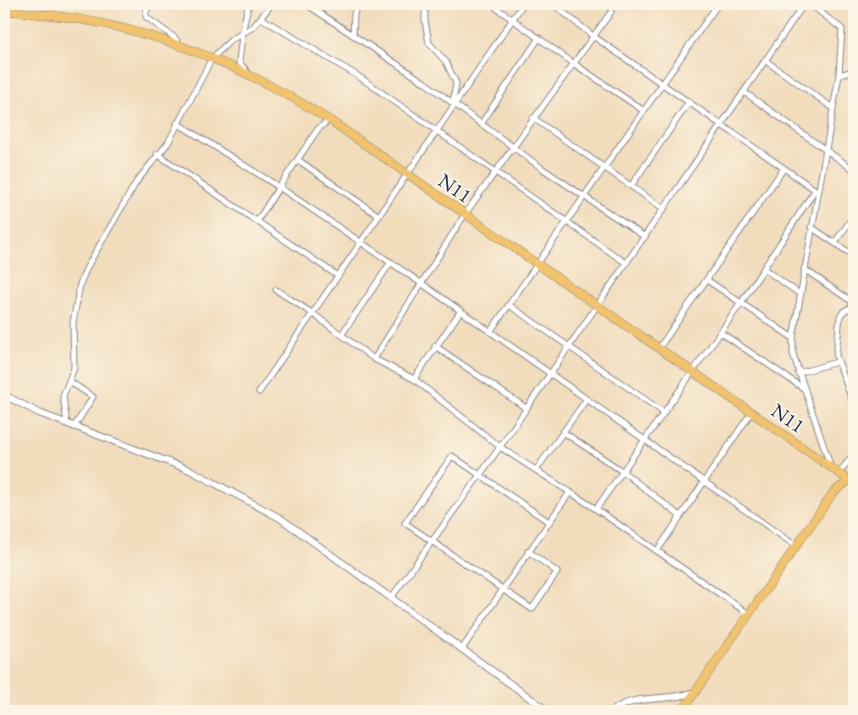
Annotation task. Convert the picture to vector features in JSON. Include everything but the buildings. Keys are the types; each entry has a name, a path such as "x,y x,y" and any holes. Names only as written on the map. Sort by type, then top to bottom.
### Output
{"main road":[{"name":"N11","path":"4,11 66,17 114,25 212,58 275,87 329,120 852,482"},
{"path":"682,711 833,493 852,482"}],"street":[{"path":"152,4 146,12 146,17 175,38 182,48"},
{"path":"249,4 243,21 244,34 239,62 249,74"},
{"path":"67,424 63,396 74,368 75,355 72,323 80,284 121,205 157,154 168,143 212,58 231,40 244,34 272,4"},
{"path":"306,4 455,104 512,146 644,237"},
{"path":"353,35 354,14 357,4"},
{"path":"425,4 425,21 429,43 446,62 456,83 455,104"},
{"path":"491,4 573,63 644,110"},
{"path":"259,392 406,174 524,4"},
{"path":"553,4 593,36 816,190"},
{"path":"490,332 718,4"},
{"path":"391,598 500,447 804,4"},
{"path":"810,4 842,29 839,74 826,150 816,190 793,338 793,354 803,388 832,468"},
{"path":"374,359 464,214 611,12"},
{"path":"260,18 358,76 626,263"},
{"path":"482,124 539,38"},
{"path":"766,61 833,108"},
{"path":"839,74 854,71"},
{"path":"744,92 854,170"},
{"path":"631,186 689,102"},
{"path":"533,118 664,209"},
{"path":"258,220 318,129 329,120"},
{"path":"177,123 391,262 460,312 551,373 586,400 705,480 749,514 796,546"},
{"path":"157,154 258,220 338,276"},
{"path":"298,160 379,216"},
{"path":"659,348 784,168"},
{"path":"596,509 764,269 816,190"},
{"path":"835,242 854,216"},
{"path":"811,228 854,256"},
{"path":"342,334 391,262"},
{"path":"764,269 800,294"},
{"path":"804,269 854,305 844,310 840,316 836,350 837,362 854,406"},
{"path":"707,280 793,338"},
{"path":"276,290 342,334 374,359 414,379 500,447 596,509 749,614"},
{"path":"509,305 663,412"},
{"path":"414,379 460,312"},
{"path":"720,332 803,388"},
{"path":"435,346 526,408"},
{"path":"798,373 837,362"},
{"path":"69,381 94,397 74,427"},
{"path":"4,395 39,413 210,479 300,531 548,711"},
{"path":"536,470 586,400"},
{"path":"657,551 751,412"},
{"path":"563,432 622,471 680,516"},
{"path":"839,473 854,454"},
{"path":"528,551 557,572 532,609 405,523 452,456 549,522"},
{"path":"462,649 501,589 570,492"},
{"path":"613,711 628,703 678,697 695,692"}]}
